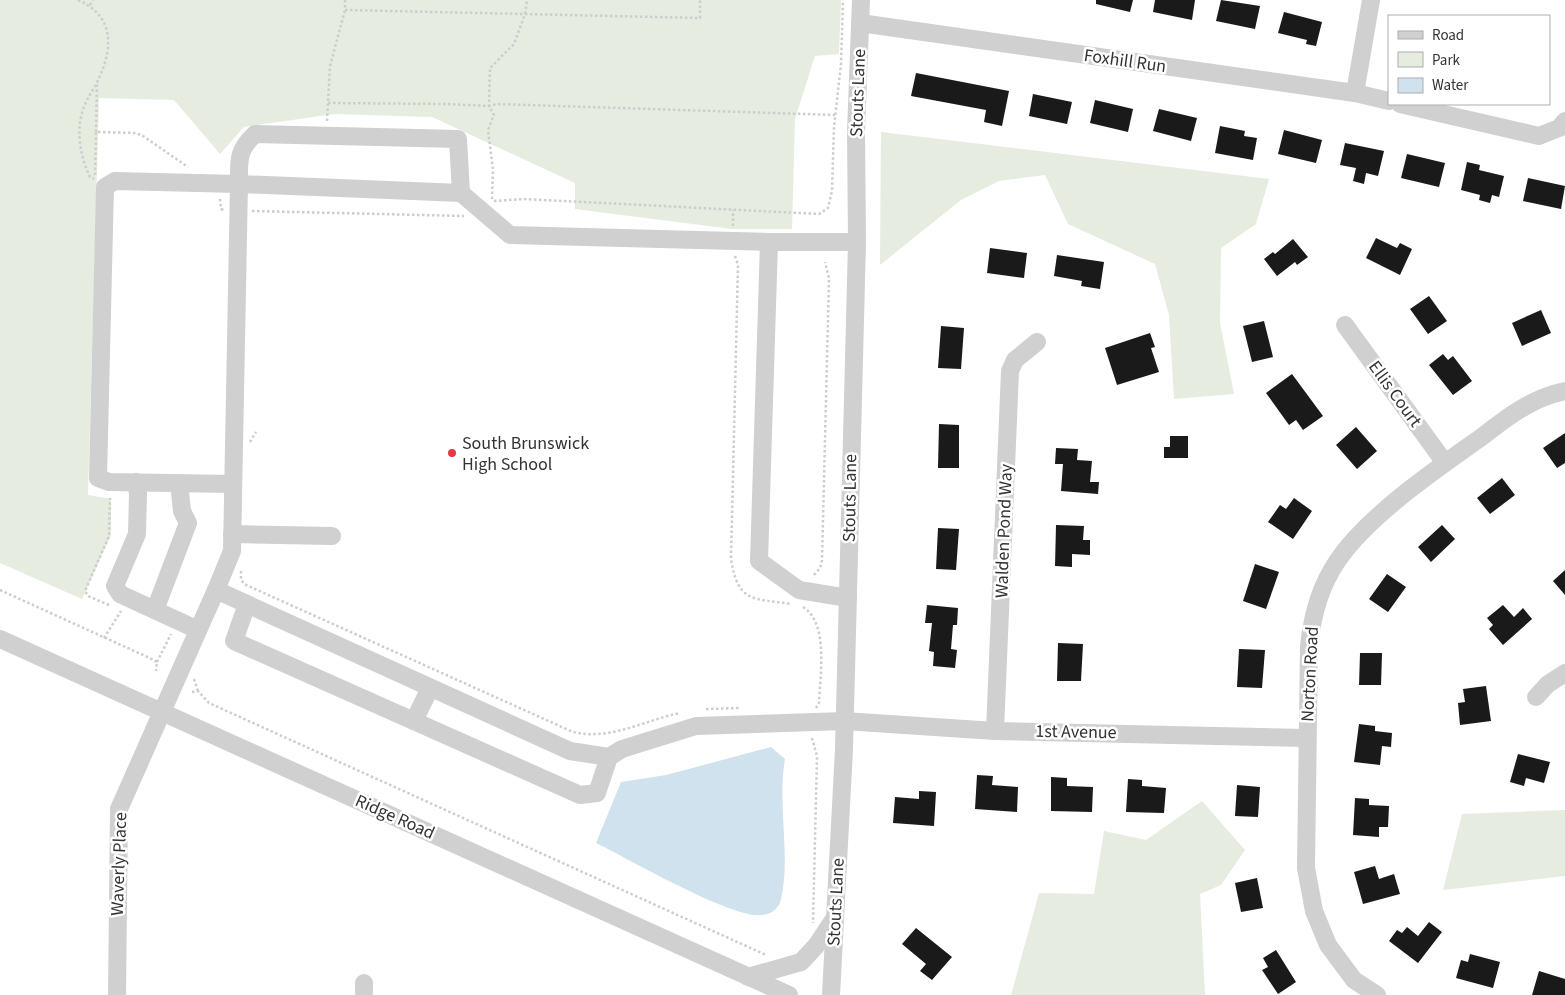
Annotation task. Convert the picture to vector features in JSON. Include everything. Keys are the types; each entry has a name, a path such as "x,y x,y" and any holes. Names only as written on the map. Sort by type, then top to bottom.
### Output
{"street":[{"name":"Stouts Lane","path":"831,995 848,598 857,242 856,132 861,0"},
{"path":"1355,93 1371,0"},
{"name":"Foxhill Run","path":"860,23 1355,93 1388,101"},
{"path":"1404,105 1539,136 1558,128 1565,121"},
{"name":"Waverly Place","path":"117,995 118,809 163,712 232,551 239,156 244,145 254,134 326,136"},
{"path":"326,136 458,139 460,193"},
{"path":"233,484 109,482 98,478 106,187 115,182 239,184 460,193 488,207 510,235 769,242 857,242"},
{"path":"769,242 759,561 799,590 848,598"},
{"name":"Ellis Court","path":"1345,326 1445,463"},
{"name":"Walden Pond Way","path":"995,730 1010,371 1015,360 1037,342"},
{"name":"Norton Road","path":"1377,995 1354,980 1328,945 1314,911 1306,868 1307,738 1311,628 1318,602 1337,561 1360,533 1445,463 1524,406 1565,391"},
{"path":"136,482 138,494 137,534 115,586 120,594 198,630"},
{"path":"155,610 188,523 182,511 179,483"},
{"path":"232,534 332,536"},
{"path":"216,590 247,604 430,688 570,751 610,757 597,793 580,795 234,641 247,604"},
{"name":"Ridge Road","path":"0,639 789,995"},
{"path":"1536,697 1548,684 1565,673"},
{"path":"414,722 430,688"},
{"name":"1st Avenue","path":"610,757 622,748 696,726 812,722 995,730 1307,738"},
{"path":"748,977 801,962 816,946 835,919"}],"path":[{"path":"78,0 90,5 99,13 106,26 109,38 104,63 82,110 79,133 85,168 90,177 95,179"},
{"path":"90,5 93,0"},
{"path":"326,136 330,66 345,10 345,0"},
{"path":"527,0 525,14 514,44 490,68 489,106 494,116 488,130 493,170 488,207 524,199 819,214 828,208 831,200 835,114 841,64 843,0"},
{"path":"345,10 700,18 700,0"},
{"path":"96,132 97,81"},
{"path":"328,103 489,106 496,104 835,114"},
{"path":"313,213 468,218"},
{"path":"732,251 738,265 731,559 733,575 737,584 754,599 804,608 812,613 820,632 819,703 813,710 812,722 812,741 817,749 812,930"},
{"path":"814,575 820,568 822,561 829,278 825,262"},
{"path":"244,584 573,732 581,734 611,732 685,712"},
{"path":"0,590 154,660 157,662 156,671"},
{"path":"104,638 121,611"},
{"path":"192,692 198,691 209,703 752,950 773,957"},
{"path":"700,710 745,708"}],"green space":[{"path":"0,0 841,0 839,54 815,56 795,119 792,229 732,229 575,209 575,183 432,117 334,114 244,127 220,154 174,100 99,98 88,495 111,499 111,535 82,599 0,563"},
{"path":"881,132 1269,179 1256,224 1221,248 1220,323 1234,394 1174,399 1169,315 1155,264 1068,224 1045,175 999,181 961,200 880,265"},
{"path":"1202,801 1245,850 1221,885 1200,894 1205,995 1011,995 1039,893 1094,894 1104,831 1146,840"},
{"path":"1565,810 1565,876 1443,890 1462,814"}],"water":[{"path":"771,747 785,759 782,794 785,865 780,903 771,912 762,915 748,914 729,908 680,886 596,843 621,782 666,775"}],"building":[{"path":"1096,0 1133,0 1130,12 1096,4"},
{"path":"1155,0 1195,0 1192,20 1153,12"},
{"path":"1221,0 1260,6 1255,29 1216,21"},
{"path":"1284,12 1322,22 1316,46 1306,44 1307,40 1278,33"},
{"path":"916,73 1009,91 1002,126 984,122 986,110 911,96"},
{"path":"1033,94 1072,102 1067,124 1029,116"},
{"path":"1095,100 1133,109 1128,132 1090,123"},
{"path":"1159,109 1197,118 1191,141 1153,131"},
{"path":"1220,126 1245,131 1244,136 1257,138 1253,160 1215,153"},
{"path":"1284,130 1322,140 1316,163 1278,154"},
{"path":"1345,143 1384,151 1378,176 1366,173 1364,184 1353,181 1356,168 1340,165"},
{"path":"1407,154 1445,163 1439,187 1401,178"},
{"path":"1467,162 1480,165 1479,170 1504,176 1499,197 1492,195 1490,203 1479,200 1480,195 1461,190"},
{"path":"1528,178 1565,186 1561,209 1523,201"},
{"path":"1376,238 1397,248 1400,243 1412,249 1400,275 1366,258"},
{"path":"1293,239 1308,257 1297,265 1295,262 1277,276 1264,259 1273,252 1275,254"},
{"path":"990,248 1027,253 1024,278 987,273"},
{"path":"1057,255 1104,262 1100,289 1081,286 1082,281 1054,276"},
{"path":"1429,296 1447,321 1428,334 1410,309"},
{"path":"1541,310 1551,333 1522,346 1512,323"},
{"path":"1264,321 1273,357 1252,362 1243,326"},
{"path":"941,326 964,328 961,369 938,368"},
{"path":"1150,333 1155,347 1151,348 1159,372 1117,385 1105,348"},
{"path":"1443,354 1448,360 1453,356 1472,381 1453,395 1429,365"},
{"path":"1292,374 1323,416 1303,430 1296,420 1289,425 1266,393"},
{"path":"939,424 959,425 959,468 938,468"},
{"path":"1356,427 1377,451 1357,469 1336,445"},
{"path":"1565,433 1565,463 1557,468 1543,448"},
{"path":"1170,436 1188,436 1188,458 1164,458 1164,447 1170,447"},
{"path":"1056,448 1078,449 1077,460 1092,461 1090,482 1099,482 1098,494 1061,491 1063,464 1055,464"},
{"path":"1502,478 1515,495 1490,514 1477,498"},
{"path":"1294,498 1312,511 1293,539 1268,522 1280,505 1286,509"},
{"path":"1056,525 1084,526 1083,540 1090,540 1090,555 1072,554 1072,567 1055,566"},
{"path":"1442,525 1455,539 1431,562 1418,547"},
{"path":"938,528 959,529 956,570 936,569"},
{"path":"1255,564 1279,572 1266,609 1243,601"},
{"path":"1565,570 1565,595 1553,581"},
{"path":"1387,574 1406,587 1388,612 1369,599"},
{"path":"927,605 958,608 957,625 953,625 951,649 957,650 955,668 933,666 934,652 929,651 932,623 925,623"},
{"path":"1503,605 1514,617 1523,608 1532,619 1503,645 1489,629 1493,625 1487,618"},
{"path":"1058,643 1083,644 1081,681 1057,681"},
{"path":"1239,649 1265,650 1262,688 1237,687"},
{"path":"1360,653 1382,653 1381,685 1359,685"},
{"path":"1486,686 1491,721 1460,725 1458,703 1465,702 1463,689"},
{"path":"1359,724 1375,726 1375,731 1392,733 1391,747 1382,746 1380,765 1354,762"},
{"path":"1518,754 1550,762 1544,783 1526,778 1524,786 1510,782"},
{"path":"977,775 993,776 992,785 1018,787 1017,812 975,809"},
{"path":"1051,777 1067,778 1067,786 1093,787 1092,812 1051,811"},
{"path":"1128,779 1142,780 1142,786 1166,788 1164,813 1126,812"},
{"path":"1237,785 1260,787 1258,817 1235,816"},
{"path":"919,791 936,792 934,826 893,823 895,797 919,799"},
{"path":"1355,798 1369,799 1369,805 1389,806 1388,827 1379,827 1379,837 1353,835"},
{"path":"1375,866 1379,879 1394,874 1400,894 1363,904 1354,872"},
{"path":"1257,878 1263,908 1241,912 1235,883"},
{"path":"1429,922 1442,932 1418,963 1389,941 1397,930 1402,933 1407,927 1418,936"},
{"path":"916,928 952,957 932,980 920,971 926,964 902,944"},
{"path":"1276,950 1296,982 1278,994 1262,970 1268,967 1263,958"},
{"path":"1470,954 1500,962 1493,988 1456,978 1461,960 1468,962"},
{"path":"1539,971 1565,979 1565,995 1532,995"}],"place":[{"name":"South Brunswick High School","path":"452,453"}]}
